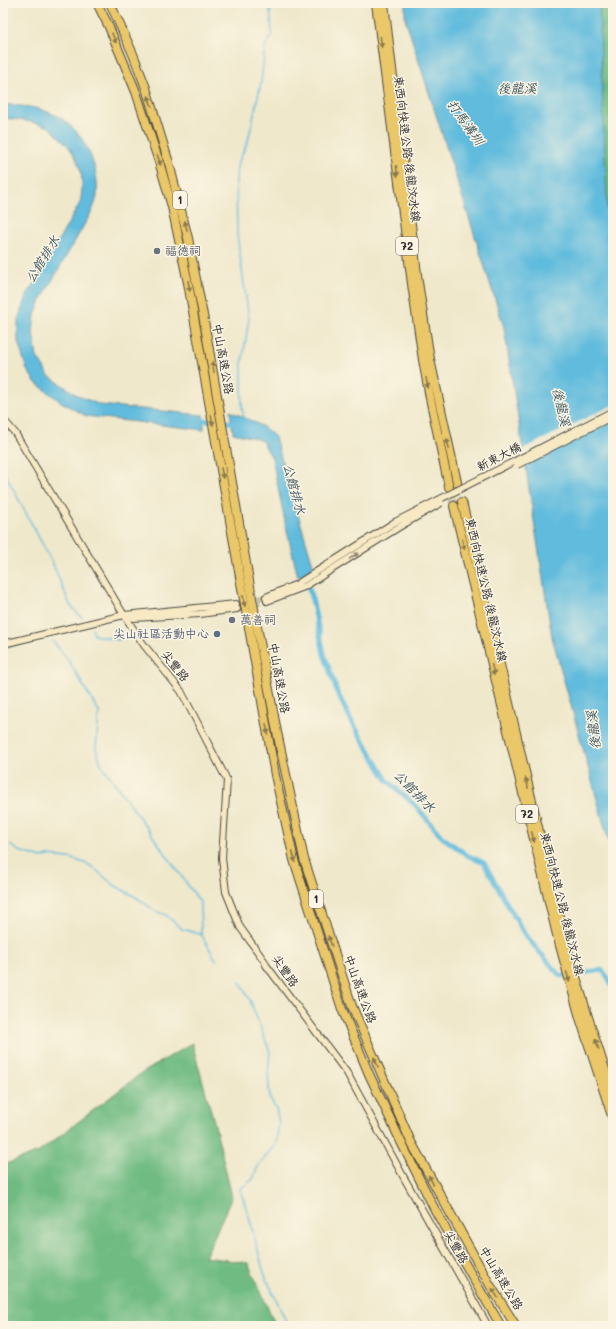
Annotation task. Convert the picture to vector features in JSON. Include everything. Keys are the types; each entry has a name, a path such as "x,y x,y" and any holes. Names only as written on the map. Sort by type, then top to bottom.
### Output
{"highway":[{"name":"中山高速公路","path":"97,3 109,26 136,92 172,207 188,282 275,775 294,860 342,1009 370,1074 403,1146 435,1210 501,1326"},
{"name":"中山高速公路","path":"110,3 133,54 146,88 159,126 180,200 203,315 276,732 304,859 352,1006 411,1142 490,1285 516,1326"},
{"name":"東西向快速公路 後龍汶水線","path":"376,3 423,360 449,487"},
{"name":"東西向快速公路 後龍汶水線","path":"384,3 418,282 430,359 457,482"},
{"name":"東西向快速公路 後龍汶水線","path":"613,1094 563,934 458,504 556,934 580,1018 613,1119"}],"street":[{"name":"新東大橋","path":"397,525 613,411"},
{"name":"新東大橋","path":"397,525 613,416"},
{"name":"尖豐路","path":"3,419 15,433 124,615 144,645 181,691 228,780 222,858 226,892 240,927 266,962 266,965 347,1073 403,1176 488,1326"},
{"path":"320,574 266,599 304,587 320,574 397,525"},
{"path":"3,644 124,615 134,618 200,614 237,606"}],"green space":[{"path":"585,3 613,3 613,280 611,243"},
{"path":"192,1043 216,1129 232,1197 205,1257 248,1263 276,1326 3,1326 3,1165 39,1152 139,1075"}],"water":[{"name":"後龍溪","path":"405,3 599,3 609,255 613,276 613,857 552,637 504,327 405,18"},
{"path":"3,104 40,109 57,116 68,124 78,133 85,144 95,170 97,183 97,196 91,213 41,300 35,315 33,333 37,357 49,376 77,395 100,405 203,415 204,430 86,416 61,402 36,383 27,370 18,342 18,319 26,297 80,203 82,184 76,158 71,150 53,130 36,123 3,118"},
{"path":"230,411 259,425 275,437 314,568 298,577 272,458 262,441 233,433"}],"pier":[{"path":"613,405 613,421 523,465 521,450"}],"waterway":[{"path":"244,420 242,407 242,364 249,319 237,235 236,175 238,163 248,141 261,83 265,47 272,35 271,3"},
{"name":"公館排水","path":"198,420 238,423"},
{"path":"3,470 52,562 70,605 82,618"},
{"name":"公館排水","path":"303,568 312,599 324,654 337,692 352,722 387,780 416,806 442,837 467,855 484,863 525,935 560,976 602,970 609,979 613,989"},
{"path":"92,628 94,635 119,640"},
{"path":"3,648 50,636"},
{"path":"53,641 68,660 99,712 96,749 101,764 200,902 201,934 216,960"},
{"path":"10,845 19,851 42,858 48,856 69,858 85,863 91,866 114,885 139,899 155,911 166,915 182,929 200,934"},
{"path":"240,982 250,1000 270,1052 268,1074 270,1099 276,1109 279,1123 276,1144 258,1166 253,1179 240,1189 264,1273 287,1323 291,1326"}],"tunnel":[{"path":"449,487 454,506"},
{"path":"240,603 266,597"},
{"path":"237,609 267,601"}],"place":[{"name":"福德祠","path":"157,251"},
{"name":"萬善祠","path":"232,620"},
{"name":"尖山社區活動中心","path":"217,634"}],"water label":[{"name":"打馬溝圳","path":"466,122"}]}
